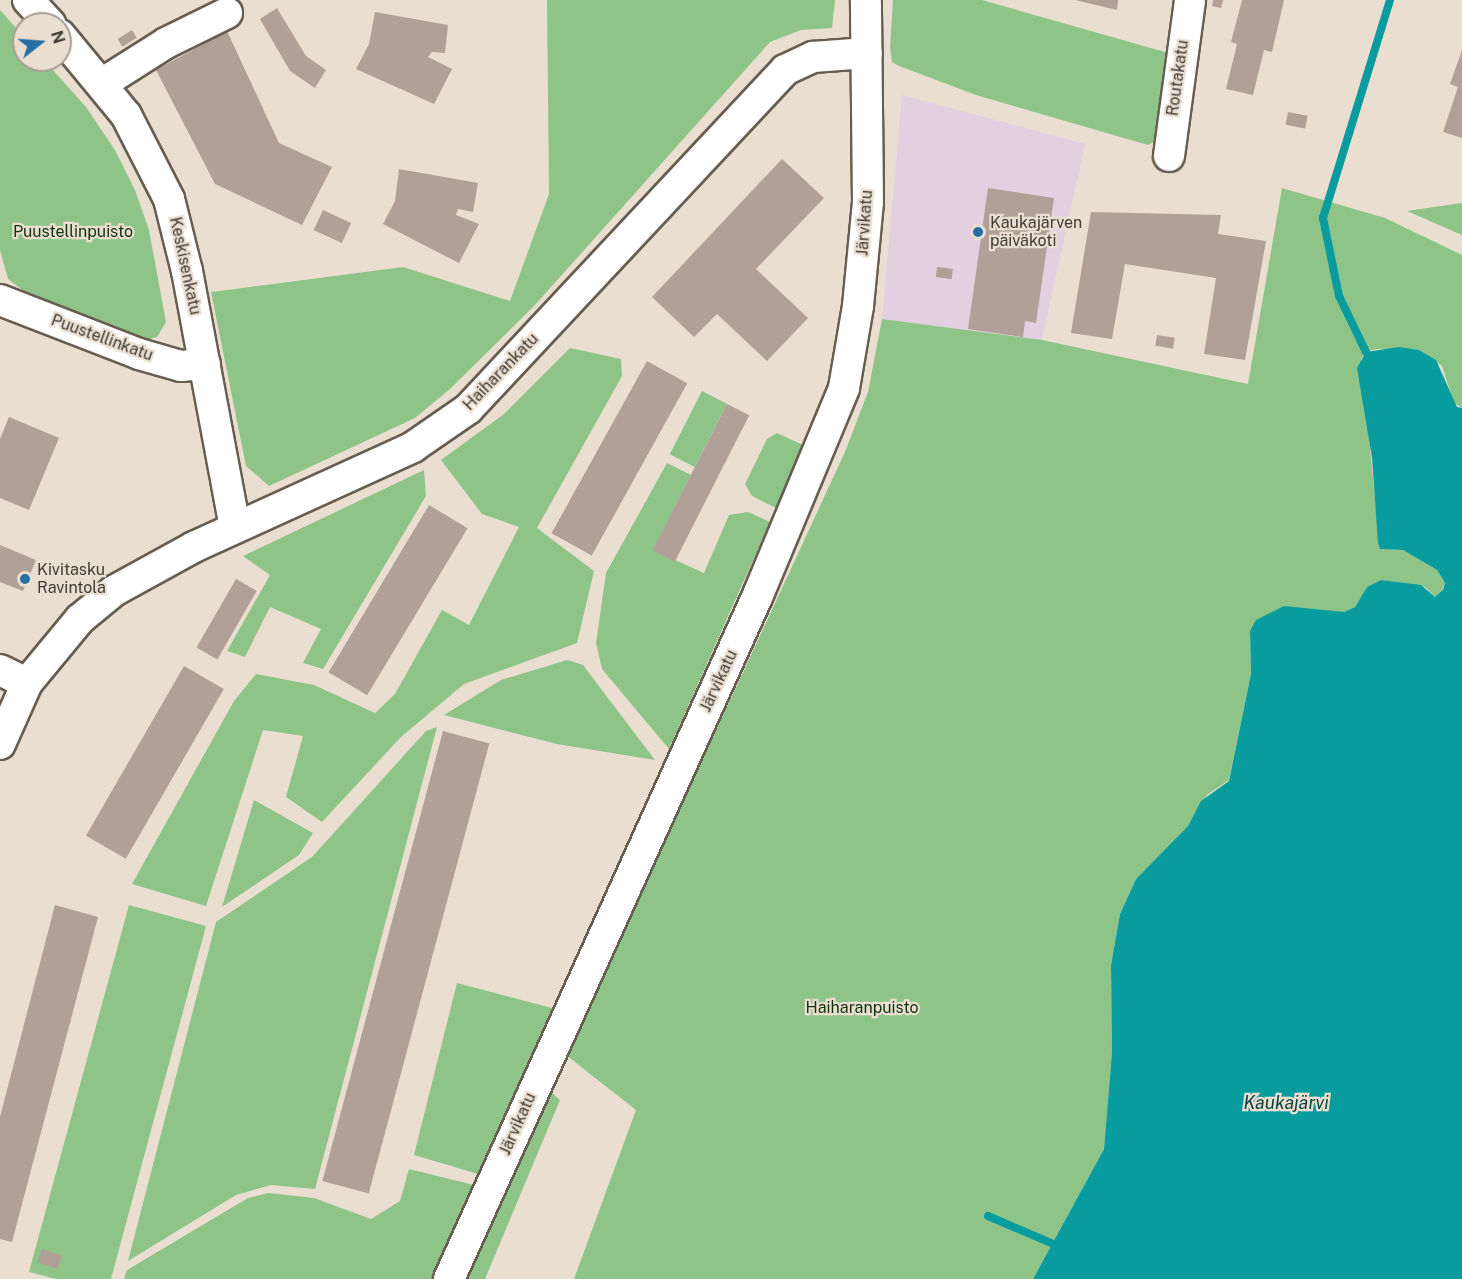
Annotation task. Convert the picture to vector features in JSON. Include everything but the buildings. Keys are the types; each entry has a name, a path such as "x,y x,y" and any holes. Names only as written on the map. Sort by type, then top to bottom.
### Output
{"street":[{"path":"28,0 39,12"},
{"name":"Järvikatu","path":"449,1279 758,595 844,388 858,306 868,202 866,0"},
{"name":"Routakatu","path":"1168,156 1190,0"},
{"path":"103,83 166,43 227,13"},
{"name":"Keskisenkatu","path":"72,48 103,83 126,115 163,182 176,220 235,528"},
{"name":"Haiharankatu","path":"0,744 27,682 80,620 114,591 149,569 413,447 468,409 785,70 813,57 867,53"},
{"name":"Puustellinkatu","path":"0,300 139,354 181,366 205,364"},
{"path":"0,670 27,682"}],"shaded area":[{"name":"Kaukajärven päiväkoti","path":"902,95 1085,144 1042,340 882,319"}],"green space":[{"path":"547,0 835,0 832,28 801,30 770,42 535,305 450,389 415,418 269,486 246,466 211,292 403,267 510,301 549,194"},
{"path":"893,0 982,0 1172,54 1166,136 1148,145 976,95 899,66 892,62 890,47"},
{"name":"Puustellinpuisto","path":"0,10 12,24 12,72 55,72 86,107 115,150 135,190 149,230 166,322 157,337 146,340 24,291 8,279 0,250"},
{"name":"Haiharanpuisto","path":"1282,188 1385,218 1462,255 1462,408 1454,403 1442,366 1419,350 1377,349 1366,352 1361,359 1380,549 1403,550 1437,570 1445,583 1440,595 1435,597 1425,587 1381,580 1367,587 1355,607 1344,612 1250,631 1251,674 1229,780 1207,795 1188,826 1136,879 1120,914 1111,965 1112,1052 1104,1149 1033,1279 574,1279 636,1110 566,1055 845,452 868,392 882,319 1042,340 1248,384"},
{"path":"1462,203 1462,235 1407,211"},
{"path":"570,348 621,359 622,376 537,528 594,571 577,643 464,684 401,737 322,822 286,797 303,736 263,730 206,906 132,884 234,701 256,674 314,685 375,713 395,694 442,610 469,625 519,527 482,514 441,460 504,414"},
{"path":"702,391 727,404 695,467 670,454"},
{"path":"777,433 803,445 776,508 752,496 745,484 767,439"},
{"path":"667,463 691,475 653,550 704,573 729,515 748,512 770,522 669,749 602,669 596,643 606,573"},
{"path":"424,470 426,496 323,669 303,663 321,629 270,607 245,657 227,651 270,575 243,556"},
{"path":"567,660 583,665 655,760 557,744 444,715 501,680"},
{"path":"437,727 315,1189 271,1185 236,1195 128,1261 216,922 312,857 426,731"},
{"path":"254,800 313,833 299,855 222,907"},
{"path":"129,905 206,926 111,1279 56,1279 29,1272"},
{"path":"457,983 552,1008 478,1174 414,1155"},
{"path":"548,1089 560,1100 485,1279 463,1279"},
{"path":"409,1169 474,1185 432,1279 124,1279 127,1270 248,1198 269,1193 314,1198 371,1219 400,1201"}],"water":[{"name":"Kaukajärvi","path":"1399,347 1419,350 1436,360 1457,407 1462,408 1462,1279 1033,1279 1104,1149 1112,1052 1111,965 1120,914 1136,879 1188,826 1201,801 1229,781 1251,674 1250,631 1256,620 1284,606 1344,612 1355,607 1367,587 1381,580 1421,585 1435,597 1443,590 1445,583 1437,570 1403,550 1380,549 1378,543 1372,458 1357,368 1366,352"}],"waterway":[{"path":"1366,352 1339,296 1323,218 1390,0"},
{"path":"988,1216 1051,1243"}],"place":[{"name":"Kaukajärven päiväkoti","path":"978,232"},
{"name":"Kivitasku Ravintola","path":"25,579"}]}
